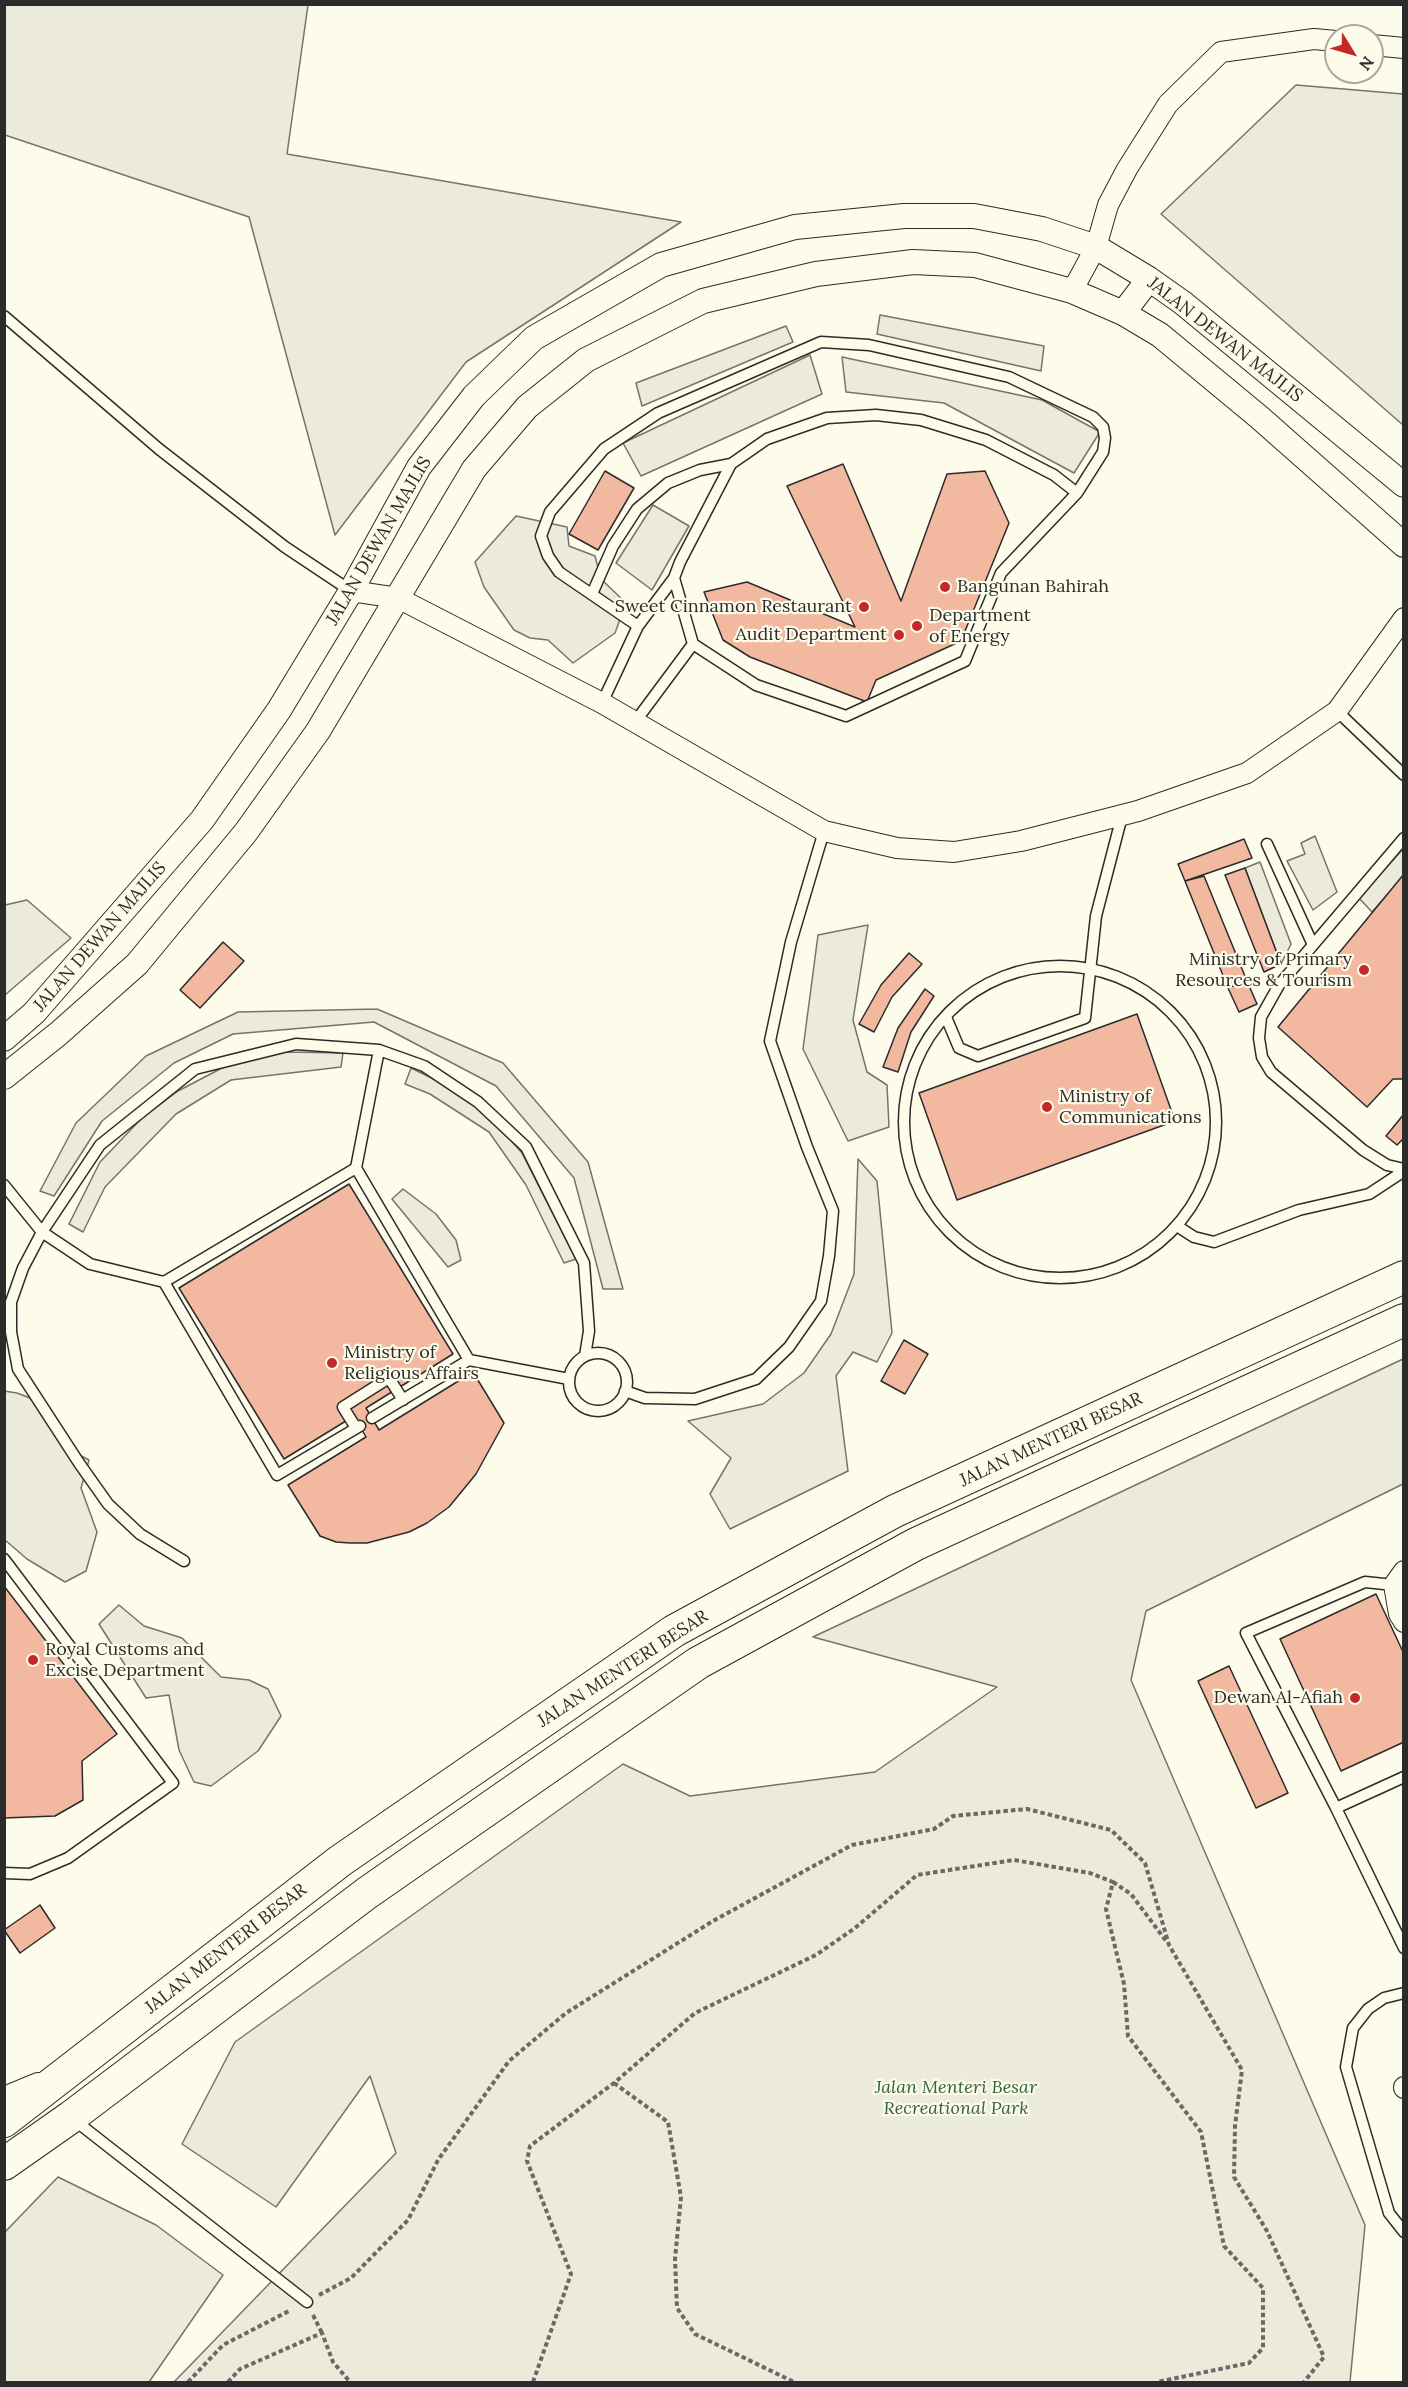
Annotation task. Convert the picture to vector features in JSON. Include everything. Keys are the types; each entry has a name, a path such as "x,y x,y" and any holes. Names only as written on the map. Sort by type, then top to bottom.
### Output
{"main road":[{"name":"JALAN MENTERI BESAR","path":"4,2121 340,1861 674,1631 895,1511 1404,1277"},
{"name":"JALAN MENTERI BESAR","path":"5,2164 71,2117 367,1893 698,1663 916,1544 1404,1320"}],"street":[{"path":"1072,291 1096,247 1108,205 1127,169 1168,104 1221,52 1314,39 1324,40"},
{"path":"1384,46 1404,48"},
{"name":"JALAN DEWAN MAJLIS","path":"4,1039 34,1014 202,820 279,710 351,591 419,467 474,396 534,338 661,265 795,227 904,216 974,216 1042,229 1096,247 1183,303 1404,485"},
{"name":"JALAN DEWAN MAJLIS","path":"4,1077 58,1034 137,964 239,841 318,731 474,469 527,407 586,360 703,301 816,274 913,262 975,265 1072,291 1123,313 1160,335 1259,417 1404,545"},
{"path":"1123,313 1149,279"},
{"path":"351,591 398,598 602,703 824,831 897,848 954,852 1022,841 1122,816 1247,773 1336,711 1404,618"},
{"path":"1399,1578 1399,1614 1404,1622"},
{"path":"4,2097 73,2068"}],"lane":[{"path":"4,316 159,449 285,547 351,591"},
{"path":"638,626 559,572 548,556 541,536 550,512 604,449 658,413 821,342 869,345 1009,377 1093,417 1103,427 1106,438 1103,452 1077,493 1001,573 964,661 846,716 756,685 693,644 674,578"},
{"path":"592,594 613,546 637,509 668,483 700,470 731,464 766,439 827,418 876,415 921,420 986,440 1054,475 1077,493"},
{"path":"602,703 638,626 674,578 731,464"},
{"path":"635,722 693,644"},
{"path":"1336,711 1404,775"},
{"path":"946,1017 959,1048 978,1056 1085,1018 1096,916 1122,816"},
{"path":"625,1391 645,1398 695,1399 756,1379 789,1347 821,1301 830,1256 833,1211 807,1147 770,1041 791,942 824,831"},
{"path":"1404,838 1279,985 1261,1017 1259,1038 1262,1057 1271,1072 1363,1149 1388,1165 1404,1170"},
{"path":"1266,844 1313,945"},
{"path":"1047,965 1090,967 1131,981 1166,1005 1194,1038 1211,1077 1217,1119 1212,1161 1196,1201 1169,1235 1134,1260 1094,1275 1052,1279 1010,1272 972,1252 940,1224 917,1188 905,1146 904,1104 915,1062 937,1025 946,1017 968,995 1005,975 1047,965"},
{"path":"184,1561 140,1534 108,1504 18,1369 11,1332 11,1302 23,1268 42,1232 100,1144 195,1069 296,1044 379,1050 424,1066 473,1098 526,1147 584,1263 589,1331 585,1356"},
{"path":"379,1050 356,1168 470,1360"},
{"path":"4,1185 42,1232 90,1264 164,1282 356,1168"},
{"path":"1177,1226 1194,1237 1214,1242 1299,1209 1369,1194 1404,1170"},
{"path":"164,1282 277,1475 358,1427 343,1407 389,1378 403,1400"},
{"path":"596,1353 608,1354 624,1369 627,1380 625,1391 620,1401 612,1408 602,1411 591,1410 574,1399 569,1378 572,1369 585,1356 596,1353"},
{"path":"372,1418 470,1360 569,1378"},
{"path":"4,1559 173,1783 68,1858 30,1874 4,1873"},
{"path":"1399,1578 1365,1582 1246,1633 1336,1808 1404,1948"},
{"path":"1336,1808 1404,1776"},
{"path":"1404,1993 1384,1998 1368,2009 1353,2028 1346,2067 1389,2213 1404,2232"},
{"path":"71,2117 307,2302"}],"path":[{"path":"188,2382 223,2345 351,2278 408,2220 438,2160 509,2061 566,2013 713,1921 852,1845 934,1829 952,1816 1027,1809 1111,1830 1145,1863 1169,1945"},
{"path":"533,2382 571,2274 527,2161 530,2146 614,2083 695,2013 816,1955 855,1928 917,1875 1014,1860 1090,1872 1113,1882 1131,1894 1169,1945 1242,2070 1235,2126 1234,2177 1267,2231 1324,2356 1304,2382"},
{"path":"1113,1882 1106,1909 1124,1984 1128,2036 1201,2132 1224,2246 1263,2288 1263,2348 1250,2363 1157,2382"},
{"path":"614,2083 668,2122 681,2197 675,2259 677,2308 695,2334 794,2382"},
{"path":"228,2382 240,2370 322,2333 333,2362 350,2382"}],"green space":[{"path":"5,4 308,5 287,154 681,222 466,362 335,535 249,217 5,135"},
{"path":"1296,85 1403,94 1403,425 1161,214"},
{"path":"516,516 567,527 569,546 595,556 601,579 626,603 615,633 573,663 548,640 530,638 514,630 484,587 475,562"},
{"path":"27,900 71,938 5,995 5,905"},
{"path":"868,925 853,1020 867,1072 887,1085 889,1127 848,1141 803,1049 818,935"},
{"path":"858,1159 877,1181 892,1333 877,1362 853,1352 836,1376 848,1471 730,1529 710,1494 731,1458 688,1421 763,1404 804,1373 831,1334 854,1274"},
{"name":"Jalan Menteri Besar Recreational Park","path":"1403,1359 1403,1484 1146,1611 1131,1680 1365,2225 1350,2382 174,2382 396,2153 370,2076 276,2207 182,2144 235,2042 623,1764 690,1796 875,1772 997,1687 813,1637"},
{"path":"4,1391 30,1398 72,1451 89,1460 81,1488 97,1532 86,1571 65,1582 27,1559 5,1540"},
{"path":"119,1605 144,1626 182,1638 221,1677 249,1680 268,1689 281,1716 258,1751 211,1786 194,1782 179,1750 169,1695 146,1698 99,1624"},
{"path":"58,2177 156,2225 223,2275 149,2382 5,2382 5,2232"}],"shaded area":[{"path":"880,315 1044,346 1041,371 877,334"},
{"path":"786,326 793,342 642,406 636,383"},
{"path":"810,355 822,394 641,476 623,443"},
{"path":"842,357 1042,400 1100,432 1074,473 944,403 846,392"},
{"path":"653,505 689,526 652,590 616,563"},
{"path":"1315,836 1337,892 1313,910 1287,861 1305,854 1301,843"},
{"path":"1403,849 1403,877 1372,912 1359,898"},
{"path":"1260,862 1291,944 1281,964 1245,868"},
{"path":"377,1009 503,1063 588,1162 623,1289 603,1289 574,1178 496,1086 374,1022 233,1034 174,1063 102,1121 54,1196 40,1191 76,1123 146,1056 238,1012"},
{"path":"287,1052 343,1053 341,1067 231,1080 176,1114 105,1187 83,1232 69,1224 100,1162 142,1118 178,1091 222,1068 258,1057"},
{"path":"411,1068 473,1098 522,1153 576,1259 564,1263 526,1185 489,1132 430,1094 405,1084"},
{"path":"403,1189 436,1214 456,1240 461,1260 448,1267 392,1199"}],"building":[{"name":"Bangunan Bahirah","path":"843,464 901,601 947,474 985,471 1009,523 961,641 876,680 867,702 750,657 723,640 704,592 747,582 855,627 787,486"},
{"path":"605,471 634,488 598,550 569,534"},
{"path":"1244,839 1252,858 1185,881 1178,864"},
{"path":"1245,868 1281,964 1264,972 1225,875"},
{"name":"Ministry of Primary Resources & Tourism","path":"1404,874 1404,1079 1393,1079 1367,1107 1278,1027"},
{"path":"1204,876 1247,981 1228,988 1185,881"},
{"path":"223,942 244,961 200,1008 180,990"},
{"path":"909,953 922,964 892,997 874,1032 859,1024 881,985"},
{"path":"1247,981 1257,1004 1239,1012 1228,988"},
{"path":"925,989 934,996 911,1032 898,1072 883,1067 898,1028"},
{"name":"Ministry of Communications","path":"1137,1014 1175,1121 957,1200 919,1093"},
{"path":"1404,1114 1404,1138 1397,1145 1386,1136"},
{"name":"Ministry of Religious Affairs","path":"349,1184 453,1354 366,1408 379,1430 473,1372 504,1423 476,1474 449,1507 427,1523 409,1532 367,1543 336,1542 320,1536 288,1485 366,1437 354,1416 284,1459 179,1288"},
{"path":"904,1340 928,1354 905,1394 881,1381"},
{"name":"Royal Customs and Excise Department","path":"4,1586 117,1734 82,1761 83,1800 55,1816 4,1818"},
{"name":"Dewan Al-Afiah","path":"1376,1594 1404,1654 1404,1742 1341,1771 1280,1639"},
{"path":"1229,1666 1288,1793 1256,1808 1198,1681"},
{"path":"40,1905 55,1928 20,1953 4,1930"}],"place":[{"name":"Bangunan Bahirah","path":"945,587"},
{"name":"Sweet Cinnamon Restaurant","path":"864,607"},
{"name":"Department of Energy","path":"917,626"},
{"name":"Audit Department","path":"899,635"},
{"name":"Ministry of Primary Resources & Tourism","path":"1364,970"},
{"name":"Ministry of Communications","path":"1047,1107"},
{"name":"Ministry of Religious Affairs","path":"332,1363"},
{"name":"Royal Customs and Excise Department","path":"33,1660"},
{"name":"Dewan Al-Afiah","path":"1355,1698"}]}
